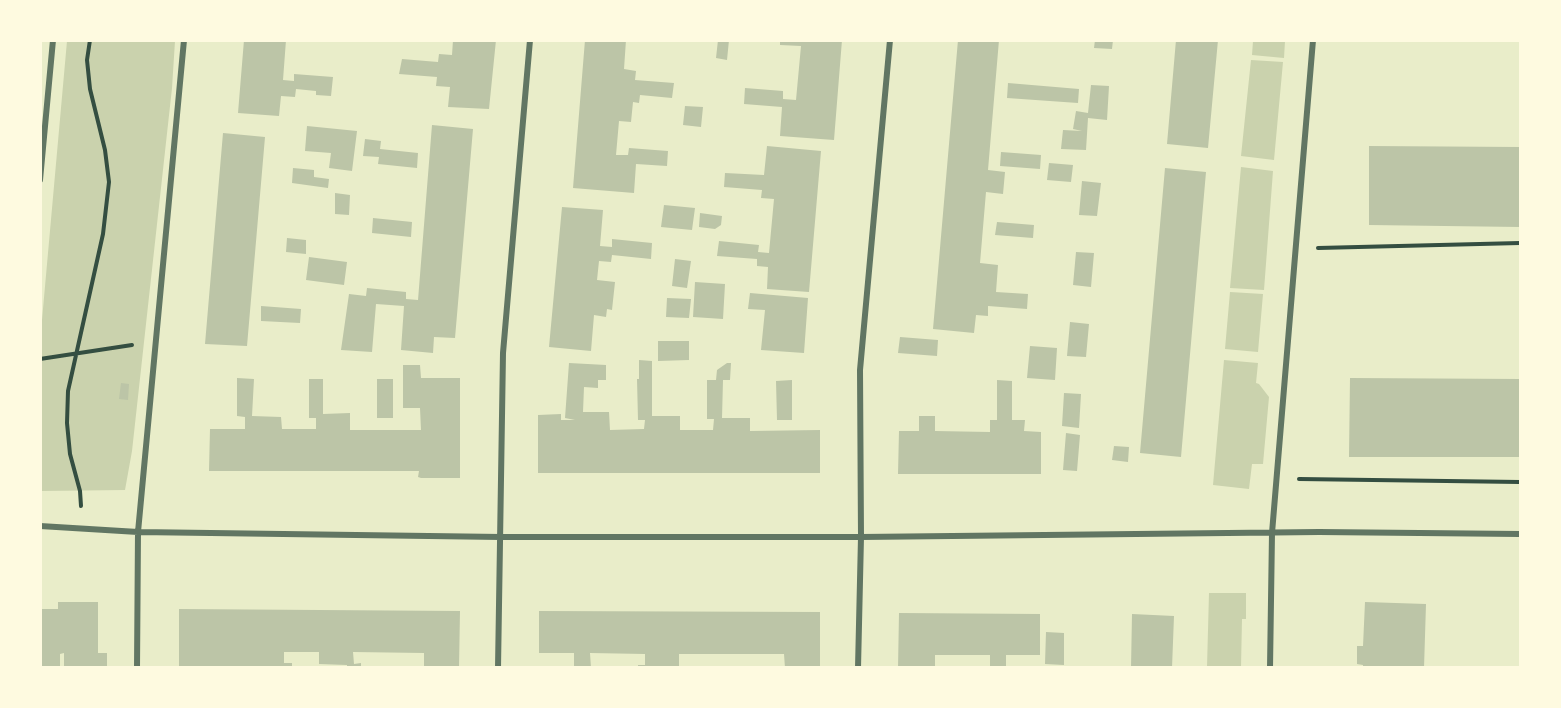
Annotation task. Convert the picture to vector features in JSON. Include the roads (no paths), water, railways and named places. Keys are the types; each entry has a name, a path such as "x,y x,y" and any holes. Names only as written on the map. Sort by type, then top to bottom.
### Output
{"street":[{"path":"40,180 53,40"},
{"path":"137,668 138,532 184,40"},
{"path":"498,668 503,352 530,40"},
{"path":"858,668 861,537 860,370 890,40"},
{"path":"1270,668 1272,533 1313,40"},
{"path":"40,526 138,532 501,537 1521,534"}]}
